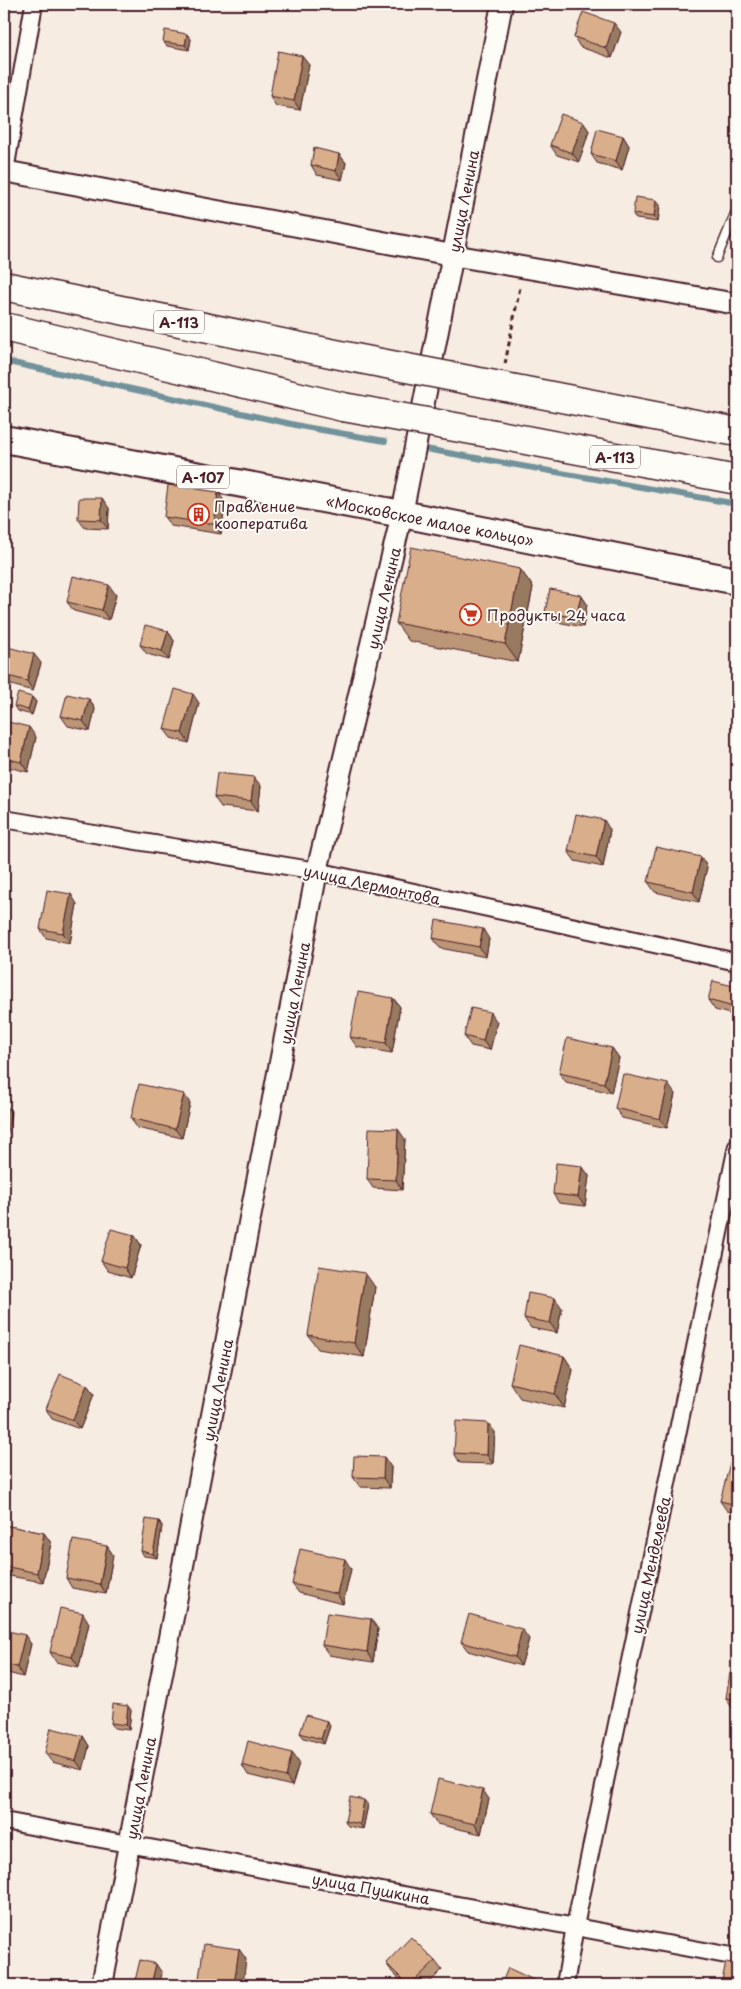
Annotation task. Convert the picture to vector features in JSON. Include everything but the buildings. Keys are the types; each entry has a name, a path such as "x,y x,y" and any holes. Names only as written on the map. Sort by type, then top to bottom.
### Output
{"highway":[{"name":"А-113","path":"4,286 355,358 737,432"},
{"name":"А-113","path":"4,328 343,407 737,480"},
{"name":"«Московское малое кольцо»","path":"4,439 402,514 737,581"}],"street":[{"path":"34,4 4,171 452,255 737,304"},
{"name":"улица Ленина","path":"102,1985 318,871 402,514 502,4"},
{"name":"улица Лермонтова","path":"4,819 318,871 737,962"},
{"name":"улица Менделеева","path":"565,1985 737,1146"},
{"name":"улица Пушкина","path":"4,1820 737,1957"}],"lane":[{"path":"717,258 737,208"}],"path":[{"path":"500,386 516,307"}],"waterway":[{"path":"4,361 305,427 385,441"},
{"path":"420,448 737,504"}],"place":[{"name":"Правление кооператива","path":"198,514"},
{"name":"Продукты 24 часа","path":"471,614"}]}
